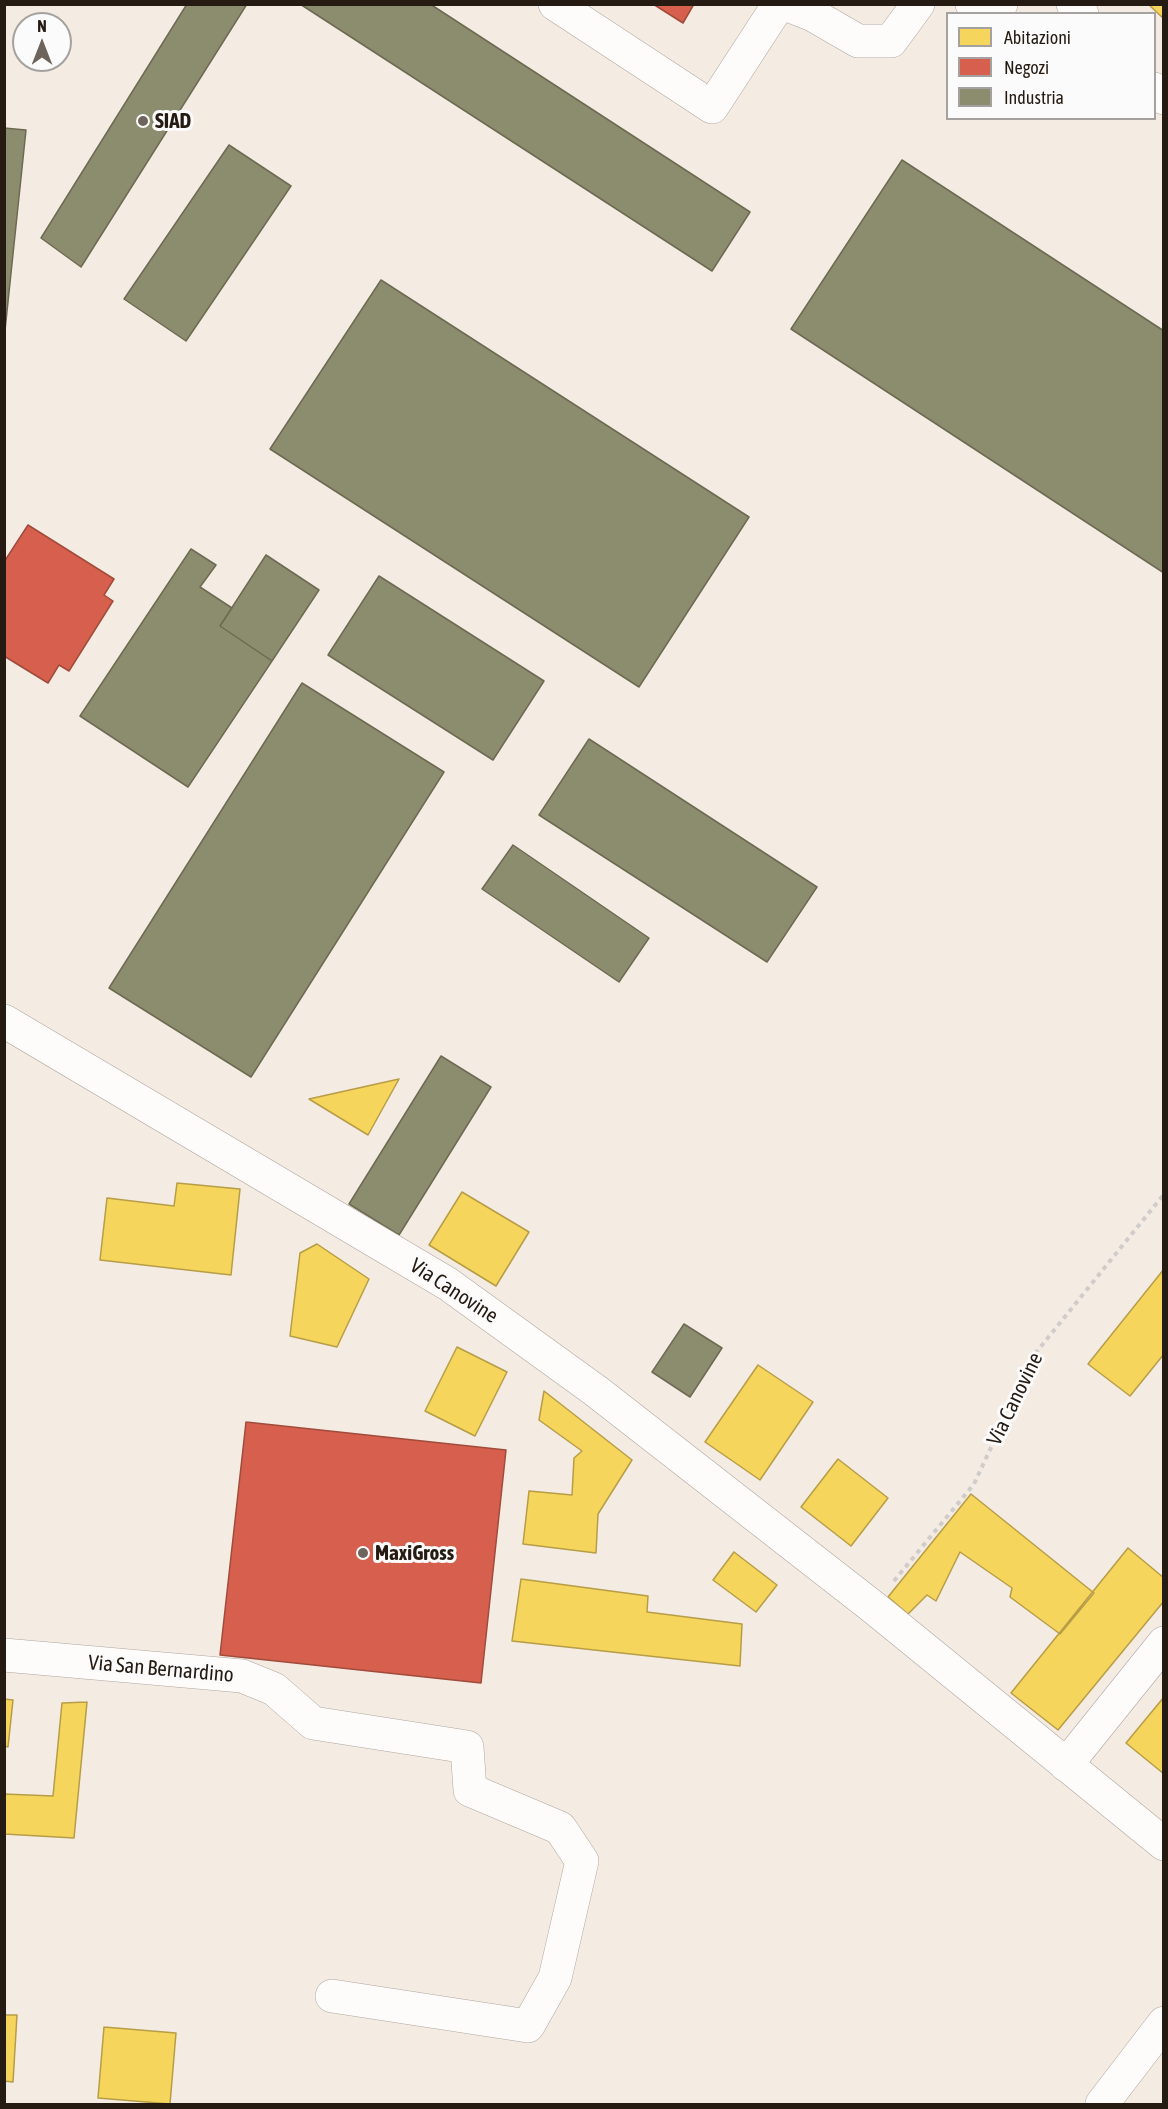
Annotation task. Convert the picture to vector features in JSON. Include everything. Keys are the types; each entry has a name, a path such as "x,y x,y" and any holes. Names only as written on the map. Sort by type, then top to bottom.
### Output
{"street":[{"path":"555,4 712,106 779,4"},
{"path":"786,4 813,15 858,41 891,41 918,4"},
{"path":"972,4 993,12"},
{"name":"Via Canovine","path":"4,1021 448,1284 596,1391 873,1608 1164,1844"},
{"path":"1066,1765 1164,1643"},
{"name":"Via San Bernardino","path":"4,1655 242,1676 274,1689 312,1723 467,1747 470,1790 560,1828 582,1861 555,1978 528,2026 332,1996"},
{"path":"1102,2104 1164,2023"}],"path":[{"name":"Via Canovine","path":"873,1608 974,1484 1034,1355 1164,1194"}],"building: Abitazioni":[{"path":"1148,4 1164,4 1164,19"},
{"path":"399,1079 368,1135 309,1099"},
{"path":"177,1183 240,1189 231,1275 100,1260 107,1198 174,1206"},
{"path":"462,1192 529,1232 496,1286 429,1245"},
{"path":"317,1244 369,1279 337,1347 290,1336 300,1253"},
{"path":"1164,1269 1164,1354 1130,1396 1088,1364"},
{"path":"457,1347 507,1372 475,1436 425,1411"},
{"path":"758,1365 813,1402 760,1480 705,1442"},
{"path":"544,1391 632,1460 598,1514 596,1553 523,1544 529,1491 572,1495 574,1458 582,1451 539,1420"},
{"path":"838,1459 888,1498 851,1546 801,1507"},
{"path":"971,1494 1094,1593 1060,1634 1010,1597 1012,1588 960,1552 936,1601 927,1595 908,1614 888,1597"},
{"path":"1128,1548 1164,1578 1164,1601 1058,1730 1011,1693"},
{"path":"734,1552 777,1585 756,1612 713,1580"},
{"path":"521,1579 648,1596 647,1612 742,1624 740,1666 512,1641"},
{"path":"1164,1697 1164,1774 1126,1743"},
{"path":"4,1699 13,1700 8,1747 4,1746"},
{"path":"87,1702 74,1838 4,1834 4,1794 53,1796 62,1703"},
{"path":"4,2015 17,2015 13,2082 4,2081"},
{"path":"104,2027 176,2033 170,2104 98,2098"}],"building: Negozi":[{"path":"653,4 694,4 683,23"},
{"path":"28,525 114,579 104,595 113,601 69,671 59,665 48,683 4,656 4,562"},
{"name":"MaxiGross","path":"246,1422 506,1450 481,1683 220,1655"}],"building: Industria":[{"name":"SIAD","path":"187,4 247,4 81,267 41,238"},
{"path":"300,4 430,4 750,212 712,271"},
{"path":"4,128 26,130 4,340"},
{"path":"229,145 291,186 186,341 124,299"},
{"path":"902,160 1164,331 1164,573 791,329"},
{"path":"381,280 749,517 639,687 270,449"},
{"path":"191,549 216,565 200,587 232,608 220,626 272,661 188,787 80,716"},
{"path":"266,555 319,590 272,661 220,626"},
{"path":"379,576 544,681 493,760 328,655"},
{"path":"302,683 444,772 251,1077 109,988"},
{"path":"589,739 817,887 767,962 539,815"},
{"path":"513,845 649,938 619,982 482,889"},
{"path":"441,1056 491,1087 399,1235 349,1204"},
{"path":"684,1324 722,1348 690,1397 652,1372"}],"place":[{"name":"SIAD","path":"143,121"},
{"name":"MaxiGross","path":"363,1553"}]}
